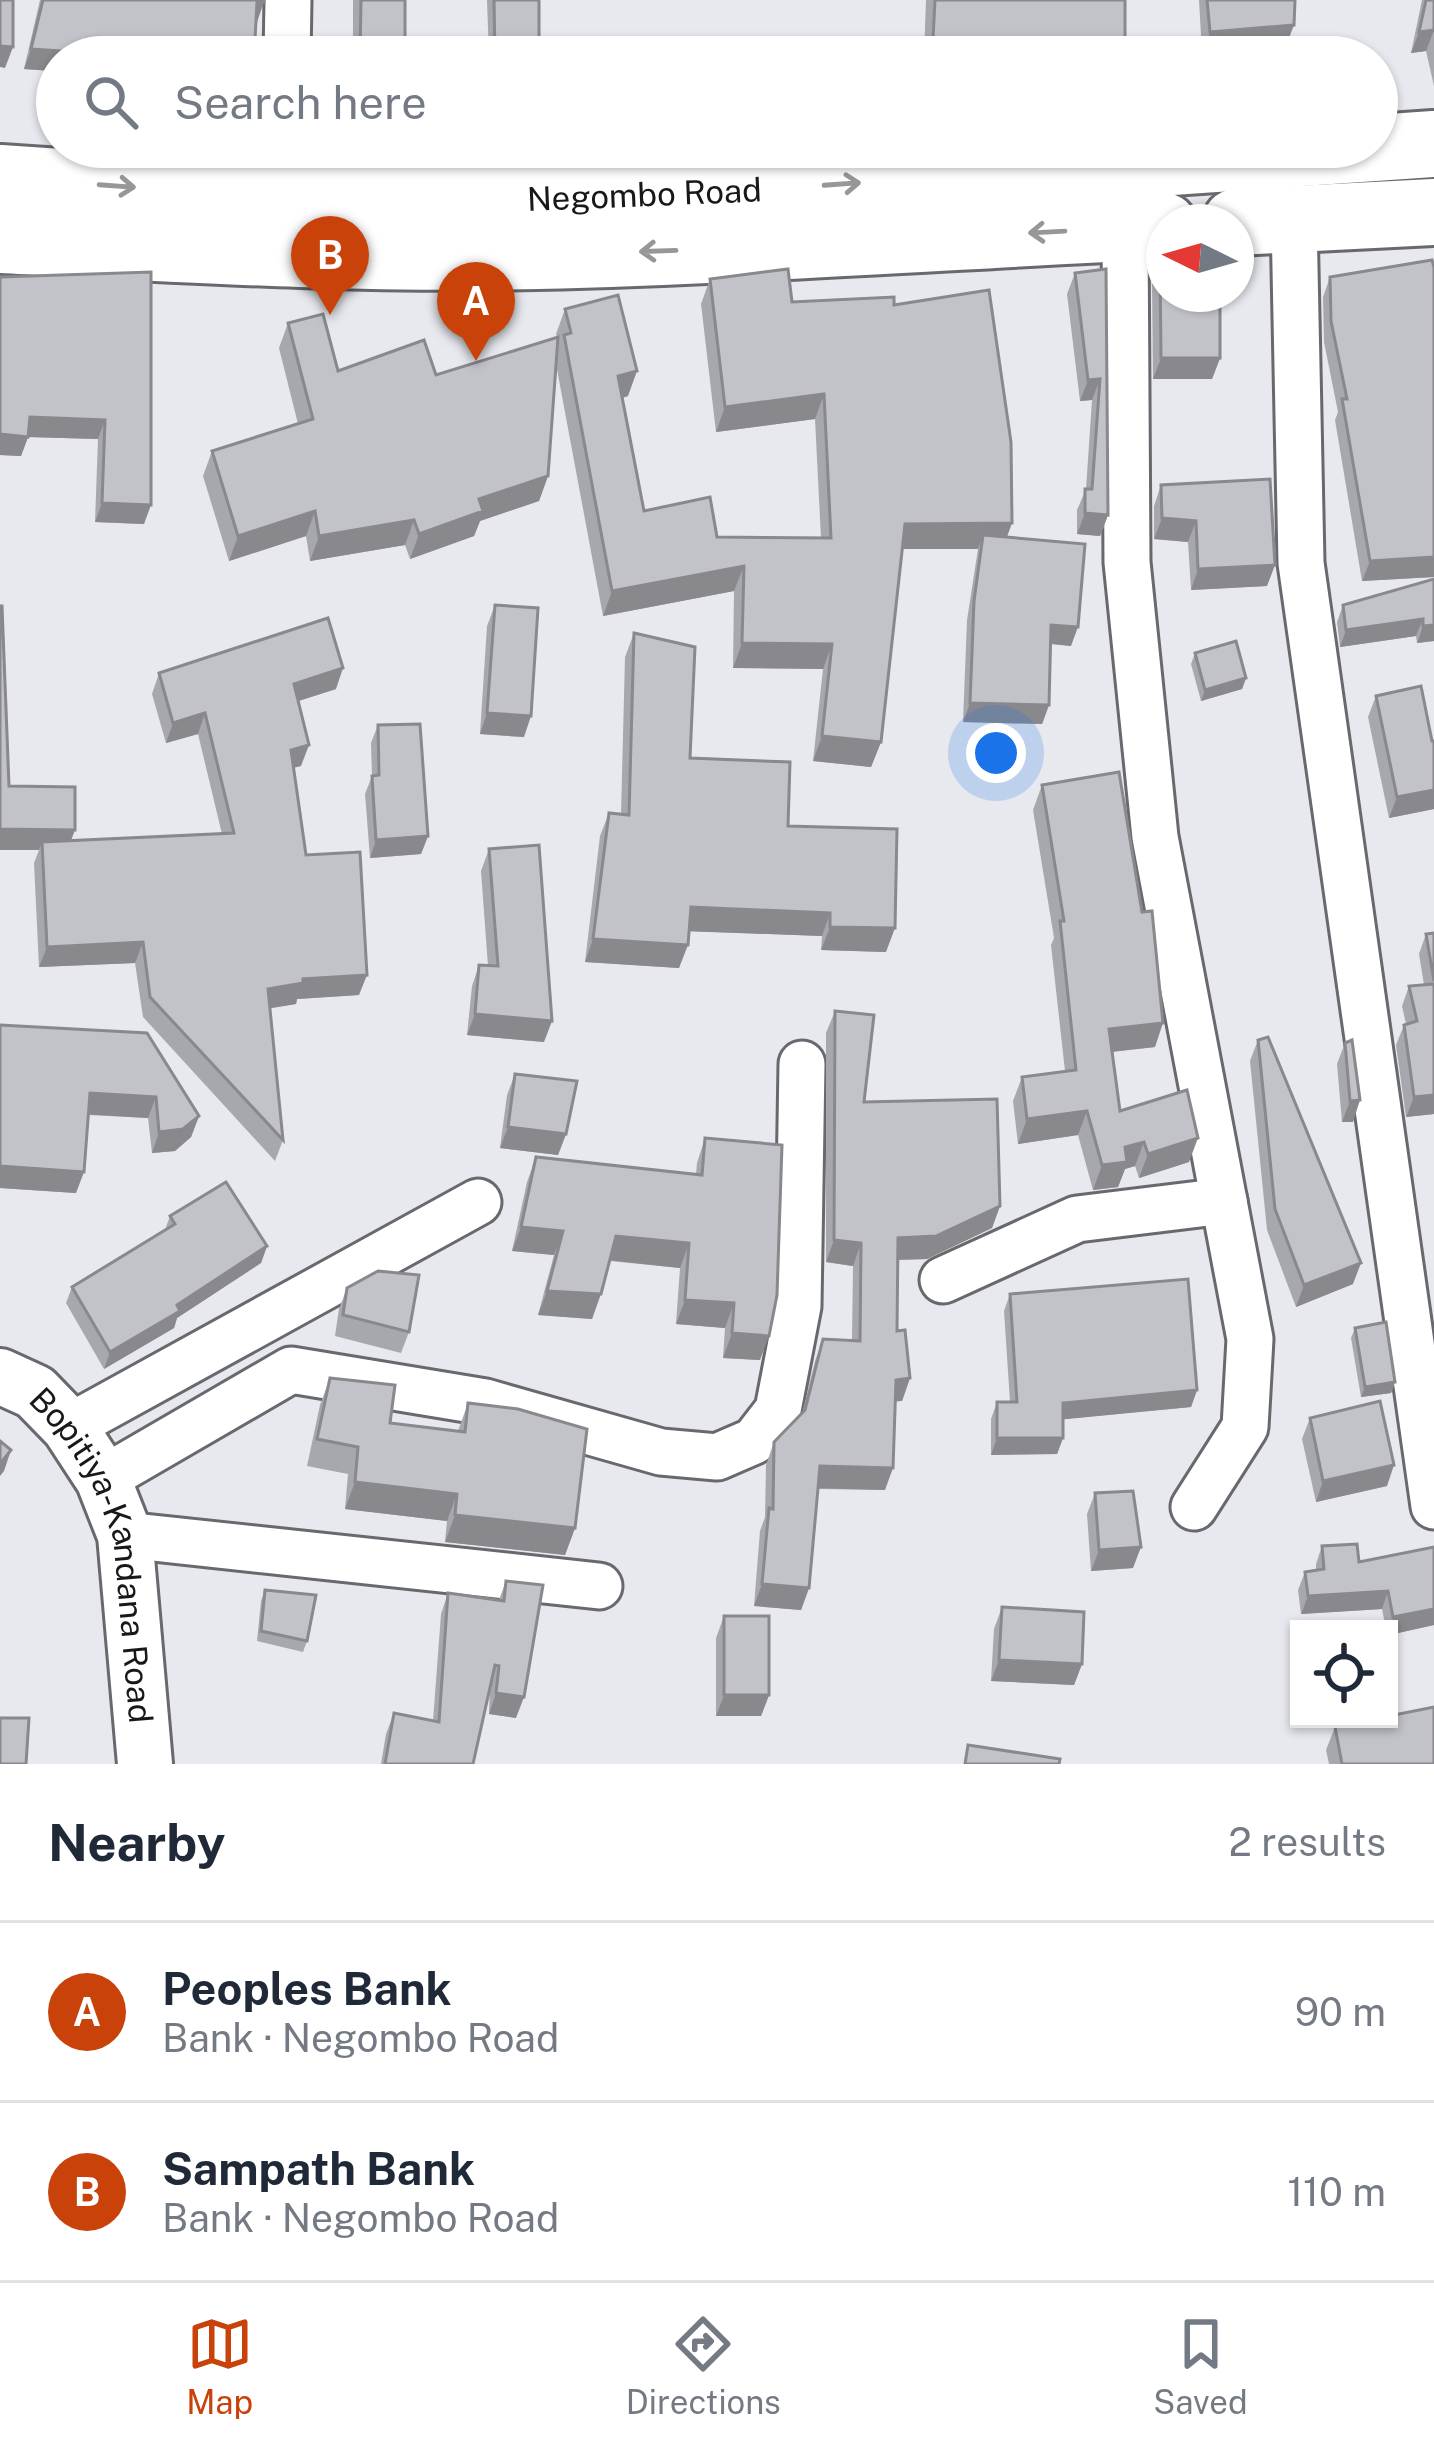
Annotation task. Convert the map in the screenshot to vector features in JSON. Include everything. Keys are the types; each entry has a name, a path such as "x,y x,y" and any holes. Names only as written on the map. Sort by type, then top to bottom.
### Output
{"highway":[{"name":"Negombo Road","path":"1398,146 1434,144"},
{"name":"Negombo Road","path":"0,178 286,172 530,199 1080,168"},
{"path":"1265,221 1434,212"},
{"name":"Negombo Road","path":"0,240 283,254 532,256 1145,227"}],"street":[{"path":"287,36 288,0"},
{"path":"1265,221 1301,563 1434,1506"},
{"path":"1145,227 1126,562 1155,837 1250,1339 1245,1427 1194,1507"},
{"path":"103,1479 291,1370 485,1402 661,1452 717,1457 754,1441 778,1410 798,1306 802,1064"},
{"path":"943,1280 1077,1219 1224,1201"},
{"path":"69,1427 478,1202"},
{"name":"Bopitiya-Kandana Road","path":"0,1376 35,1392 69,1427 103,1479 125,1535 145,1764"},
{"path":"125,1535 599,1586"}],"building":[{"path":"0,0 13,0 13,47 0,46"},
{"path":"43,0 264,0 257,2 255,36 36,36 36,49 31,49"},
{"path":"361,0 405,0 405,36 360,36"},
{"path":"494,0 539,0 539,36 495,36"},
{"path":"935,0 1125,0 1125,36 933,36"},
{"path":"1207,0 1295,0 1294,25 1210,32"},
{"path":"1426,0 1434,0 1434,30 1419,32"},
{"path":"1432,260 1434,557 1370,561 1331,321 1330,277"},
{"path":"788,269 792,302 894,297 894,305 989,290 1011,442 1012,523 905,524 881,742 822,736 832,644 742,643 744,566 612,591 564,335 571,333 565,309 618,295 637,371 618,376 644,511 710,497 717,537 831,538 824,394 725,407 710,279"},
{"path":"1106,269 1108,515 1085,513 1085,489 1092,489 1100,379 1088,380 1075,273"},
{"path":"151,272 151,505 102,503 105,420 30,417 28,437 0,434 0,277"},
{"path":"1161,312 1220,312 1220,358 1161,358"},
{"path":"323,314 338,371 424,340 436,375 558,337 548,476 479,499 483,511 419,534 414,520 319,536 315,511 238,536 212,451 313,419 288,323"},
{"path":"1270,479 1275,565 1198,569 1196,521 1162,518 1161,485"},
{"path":"983,535 1085,544 1078,627 1051,625 1049,705 970,703 974,601"},
{"path":"1434,579 1434,625 1423,626 1423,619 1346,630 1343,605"},
{"path":"495,605 538,608 531,716 487,713"},
{"path":"0,606 9,786 75,787 75,830 0,829"},
{"path":"328,618 343,668 294,684 309,745 291,750 306,855 360,852 367,975 303,979 303,983 268,989 283,1140 150,997 143,942 47,947 42,842 234,833 205,713 173,723 159,673"},
{"path":"634,633 695,647 690,758 790,762 788,826 897,829 895,928 830,927 830,913 691,907 688,945 593,939 609,813 629,815"},
{"path":"1236,641 1246,678 1205,690 1195,653"},
{"path":"1421,686 1434,741 1434,790 1397,797 1376,696"},
{"path":"420,724 428,836 376,840 372,776 379,775 378,725"},
{"path":"1119,772 1142,912 1152,911 1163,1023 1109,1029 1120,1111 1187,1090 1198,1138 1148,1154 1144,1142 1125,1147 1127,1162 1102,1165 1087,1111 1027,1119 1022,1077 1076,1070 1060,921 1064,921 1042,785"},
{"path":"539,845 552,1021 475,1014 479,965 498,966 489,849"},
{"path":"1434,933 1434,981 1426,934"},
{"path":"1434,984 1434,1095 1414,1097 1404,1025 1417,1021 1409,986"},
{"path":"835,1011 874,1015 864,1102 997,1099 1000,1206 936,1236 898,1238 897,1331 905,1330 910,1378 896,1380 893,1468 820,1466 809,1588 762,1584 769,1508 773,1509 774,1442 805,1410 823,1339 860,1341 861,1243 834,1240"},
{"path":"0,1025 147,1033 199,1116 183,1129 159,1132 156,1097 90,1093 84,1172 0,1166"},
{"path":"1268,1037 1361,1263 1304,1285 1275,1209 1258,1040"},
{"path":"1352,1040 1360,1100 1350,1101 1345,1043"},
{"path":"515,1074 577,1081 566,1134 508,1127"},
{"path":"705,1138 782,1145 777,1295 769,1336 732,1333 734,1303 685,1300 689,1243 616,1236 601,1294 547,1291 563,1231 521,1227 536,1157 702,1175"},
{"path":"226,1182 267,1246 177,1305 180,1311 110,1352 72,1287 175,1224 170,1216"},
{"path":"378,1271 419,1275 409,1332 343,1315 347,1288"},
{"path":"1188,1279 1197,1390 1063,1403 1063,1438 997,1438 997,1402 1017,1402 1010,1294"},
{"path":"1386,1322 1395,1382 1365,1387 1355,1328"},
{"path":"330,1378 395,1385 390,1423 465,1432 468,1403 518,1409 587,1429 575,1528 455,1515 457,1494 355,1482 358,1447 317,1439"},
{"path":"1380,1401 1394,1465 1323,1481 1310,1418"},
{"path":"0,1441 11,1450 0,1464"},
{"path":"1133,1491 1141,1547 1099,1550 1095,1493"},
{"path":"1357,1544 1359,1562 1434,1547 1434,1609 1393,1617 1388,1591 1308,1596 1305,1572 1324,1569 1322,1546"},
{"path":"506,1581 543,1585 524,1697 496,1693 499,1666 495,1665 473,1764 385,1764 394,1713 439,1722 448,1593 504,1601"},
{"path":"265,1590 316,1595 307,1641 261,1631"},
{"path":"1002,1607 1084,1612 1082,1664 999,1660"},
{"path":"724,1616 769,1616 769,1695 724,1695"},
{"path":"1434,1707 1434,1764 1342,1764 1335,1728 1398,1728 1398,1714"},
{"path":"0,1718 29,1718 26,1764 0,1764"},
{"path":"968,1745 1060,1759 1059,1764 965,1764"}],"place":[{"name":"Sampath Bank","path":"330,315"},
{"name":"Peoples Bank","path":"476,361"}]}
